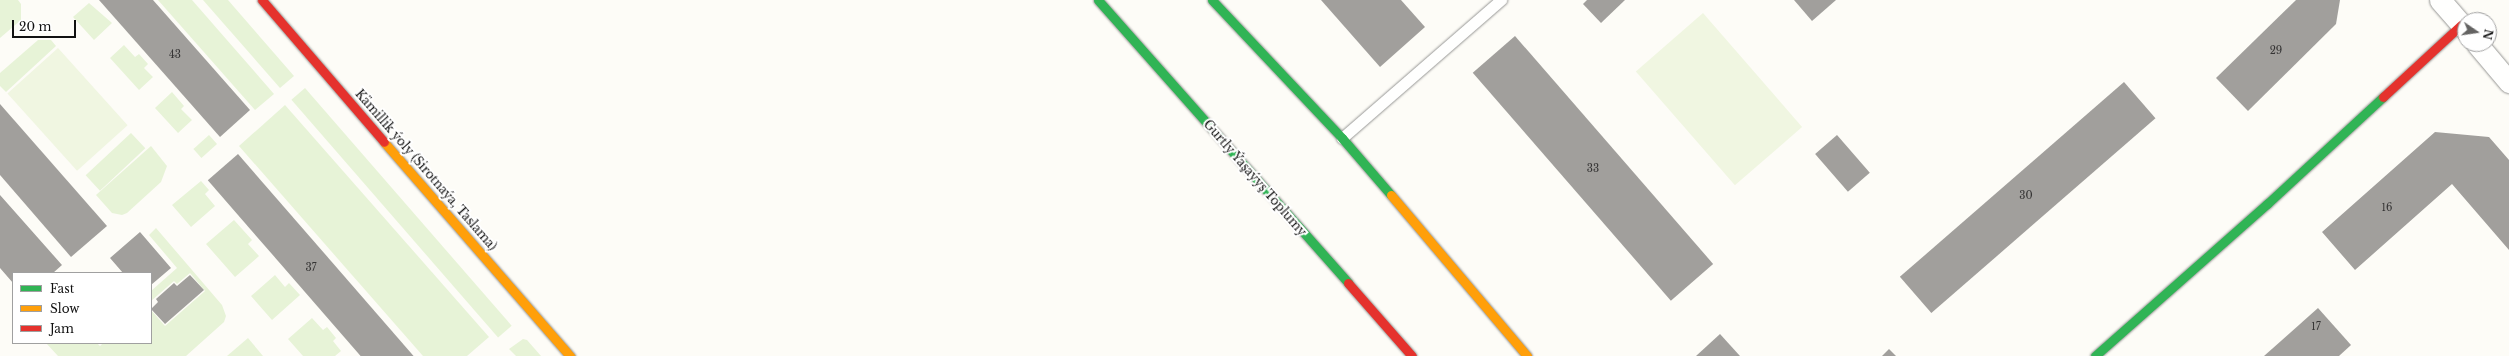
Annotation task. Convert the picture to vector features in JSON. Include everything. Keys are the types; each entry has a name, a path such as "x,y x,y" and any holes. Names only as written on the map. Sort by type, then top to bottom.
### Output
{"street":[{"name":"Kämillik ýoly (Sirotnaýa, Taslama)","path":"262,0 570,356"},
{"name":"Gurtly Ýaşaýyş Toplumy","path":"1098,0 1412,356"},
{"path":"1212,0 1342,138 1527,356"},
{"path":"2440,0 2457,20"},
{"path":"2095,356 2267,204 2457,32"},
{"path":"2484,52 2509,82"}],"lane":[{"path":"1342,138 1502,0"}],"green space":[{"path":"0,0 18,0 21,4 21,20 0,38"},
{"path":"158,0 192,0 274,94 255,110"},
{"path":"203,0 228,0 294,76 280,88"},
{"path":"89,3 112,23 94,40 73,17"},
{"path":"1703,13 1802,127 1735,185 1636,71"},
{"path":"38,40 51,40 56,46 6,92 0,86 0,73"},
{"path":"124,45 135,57 139,54 148,64 144,68 153,77 139,90 110,58"},
{"path":"58,48 128,125 77,171 7,94"},
{"path":"305,88 512,326 498,338 291,100"},
{"path":"172,92 184,106 181,109 192,120 178,133 155,108"},
{"path":"285,105 489,337 467,356 423,356 239,146"},
{"path":"131,133 145,148 100,191 86,175"},
{"path":"209,135 217,144 201,158 193,149"},
{"path":"151,146 167,166 161,182 127,213 122,215 112,213 96,195"},
{"path":"201,181 209,190 205,194 215,206 191,227 172,205"},
{"path":"234,220 252,240 248,244 259,256 235,277 206,244"},
{"path":"156,228 222,305 226,316 224,322 186,356 58,356 47,344 98,344 100,346 102,344 152,344 152,311 165,326 205,291 190,273 177,284 174,281 152,300 152,290 177,268 149,235"},
{"path":"275,275 285,287 289,283 300,295 272,320 251,296"},
{"path":"312,318 323,330 327,327 336,338 333,341 341,351 335,356 303,356 288,339"},
{"path":"248,338 263,356 227,356"},
{"path":"523,339 527,340 541,356 516,356 509,349"}],"building":[{"path":"99,0 153,0 250,110 220,137"},
{"path":"1321,0 1401,0 1425,27 1380,67"},
{"path":"1587,0 1625,0 1601,23 1583,4"},
{"path":"1794,0 1836,0 1812,21"},
{"path":"2296,0 2340,0 2336,24 2248,111 2216,78"},
{"path":"1515,36 1713,264 1671,301 1473,73"},
{"path":"2124,82 2155,118 1931,313 1900,277"},
{"path":"0,104 107,226 71,257 0,175"},
{"path":"2435,132 2489,137 2509,160 2509,250 2452,184 2355,270 2322,232"},
{"path":"1837,135 1870,173 1848,192 1815,154"},
{"path":"238,154 414,356 361,356 208,180"},
{"path":"0,195 62,265 54,272 12,272 12,282 0,268"},
{"path":"140,232 171,268 152,284 152,272 122,272 110,258"},
{"path":"190,275 204,290 165,324 152,310 152,308 158,302 156,299 174,283 177,286"},
{"path":"2318,308 2351,345 2339,356 2264,356"},
{"path":"1720,334 1740,356 1696,356"},
{"path":"1889,349 1896,356 1882,356"}],"traffic: fast":[{"path":"1098,0 1348,283"},
{"path":"1212,0 1342,138 1391,195"},
{"path":"2095,356 2267,204 2383,97"}],"traffic: slow":[{"path":"384,142 570,356"},
{"path":"1391,195 1527,356"}],"traffic: jam":[{"path":"262,0 384,142"},
{"path":"2383,97 2457,29"},
{"path":"1348,283 1412,356"}]}
